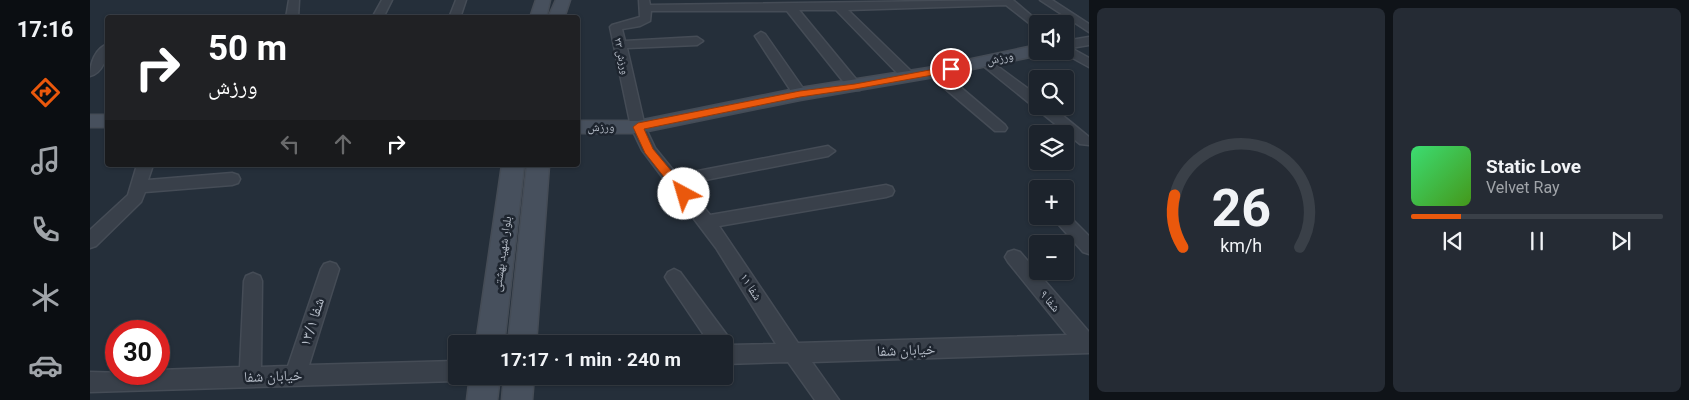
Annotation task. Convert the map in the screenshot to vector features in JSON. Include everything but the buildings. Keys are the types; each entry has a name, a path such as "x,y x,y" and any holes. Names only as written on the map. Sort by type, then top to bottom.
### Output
{"street":[{"path":"292,15 294,0"},
{"path":"379,15 387,0"},
{"path":"455,15 461,0"},
{"path":"539,15 543,0"},
{"path":"557,15 563,0"},
{"path":"1045,0 1089,29"},
{"path":"644,4 774,3 790,7 814,3 839,7 1007,1 1029,19"},
{"name":"ورزش ۲۳","path":"644,4 646,20 642,23 616,27 638,127 649,150 673,181"},
{"path":"790,7 855,87"},
{"path":"839,7 908,76"},
{"path":"761,36 800,94"},
{"path":"620,45 697,41"},
{"path":"1074,43 1089,41"},
{"path":"90,72 105,52"},
{"name":"ورزش","path":"580,127 638,127 800,94 855,87 934,72 1029,52"},
{"path":"1074,54 1089,63"},
{"path":"985,61 1029,96"},
{"path":"934,72 1000,128"},
{"path":"1053,115 1085,141"},
{"path":"90,121 105,122"},
{"path":"673,181 828,151"},
{"path":"90,242 136,192 144,167"},
{"name":"بلوار شهید بهشتی","path":"491,335 514,167"},
{"path":"523,335 538,167"},
{"path":"136,192 232,179"},
{"name":"شفا ۱۱","path":"673,181 706,222 793,353 828,400"},
{"path":"706,222 886,191"},
{"path":"1067,225 1089,247"},
{"name":"شفا ۹","path":"1014,257 1088,344"},
{"name":"شفا ۱۳/۱","path":"295,375 330,269"},
{"path":"674,277 715,335"},
{"path":"250,376 253,281"},
{"name":"خیابان شفا","path":"733,350 793,353 1088,344"},
{"name":"خیابان شفا","path":"90,382 448,371"},
{"path":"482,400 484,385"},
{"path":"517,400 518,385"}],"route":[{"path":"684,194 649,150 638,127 800,94 855,87 951,69"}]}
